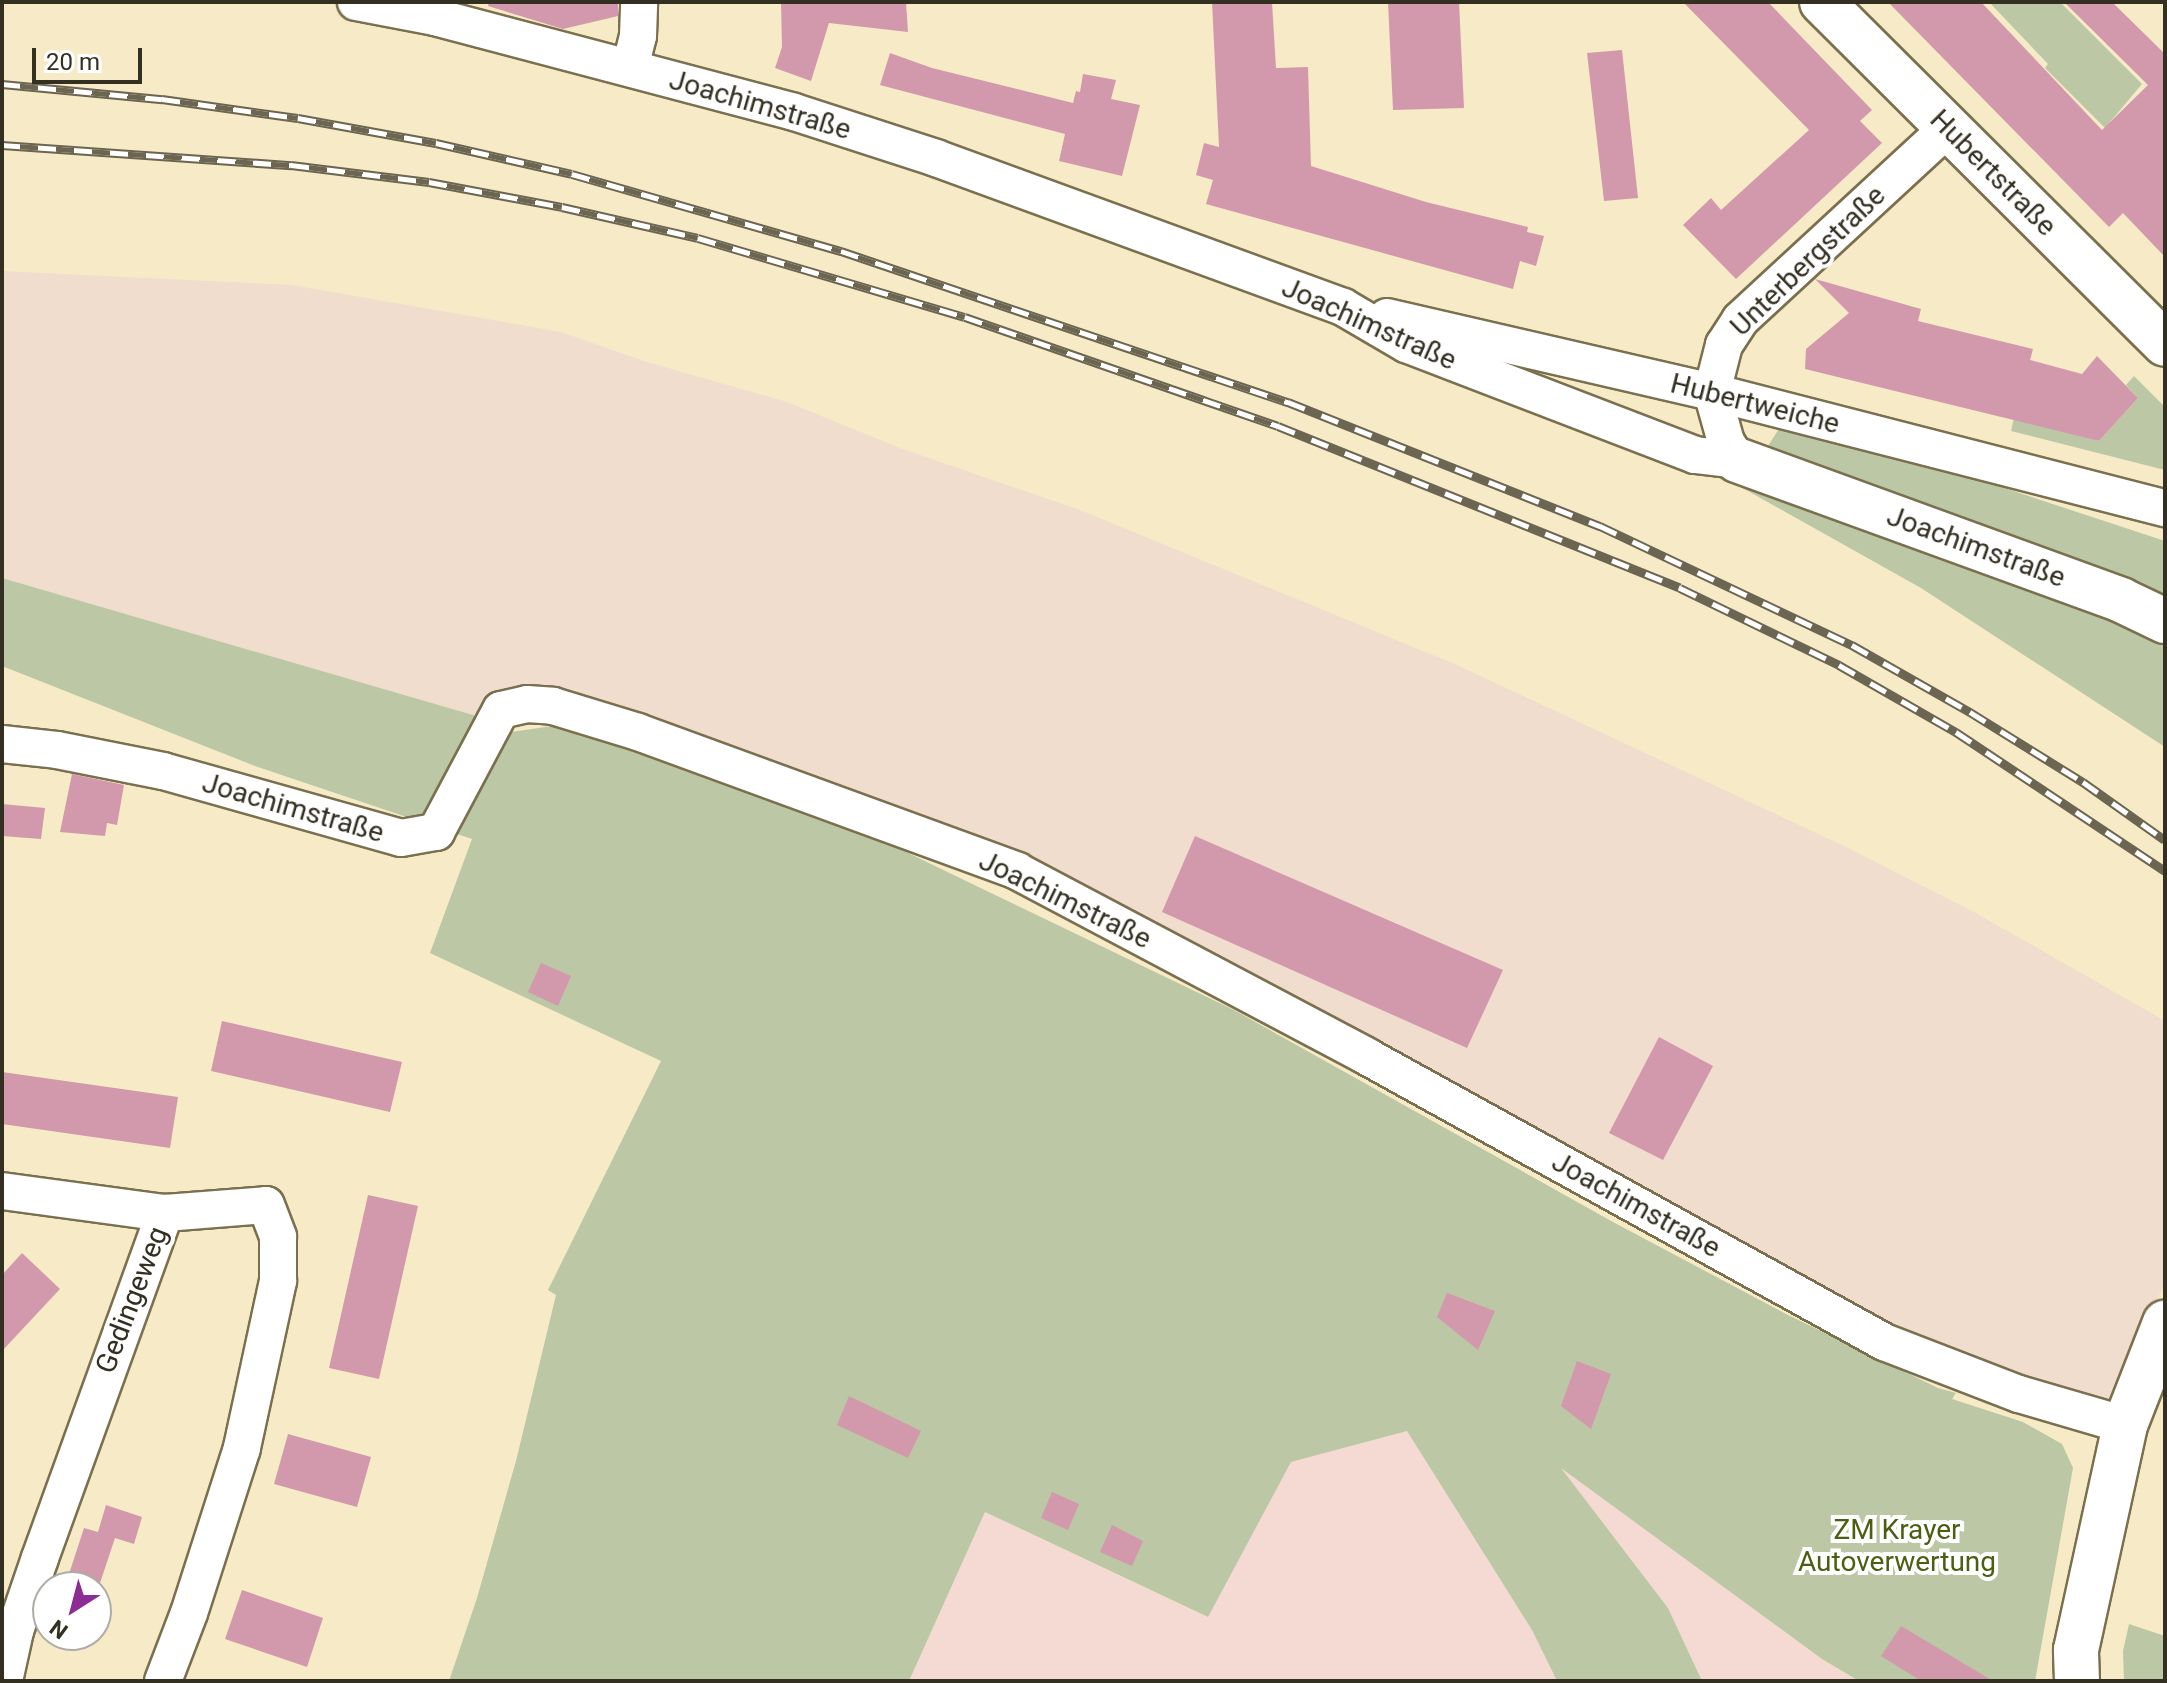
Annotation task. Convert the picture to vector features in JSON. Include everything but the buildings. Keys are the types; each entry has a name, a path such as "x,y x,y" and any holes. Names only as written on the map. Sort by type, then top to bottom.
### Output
{"street":[{"path":"356,2 435,17 630,68"},
{"name":"Joachimstraße","path":"639,2 638,36 630,68 794,112 936,158 1343,307 1406,344 1695,455 1737,460 2121,600 2165,621"},
{"name":"Hubertstraße","path":"1822,2 2165,344"},
{"name":"Unterbergstraße","path":"1737,460 1726,442 1712,392 1724,345 1740,320 1948,128"},
{"name":"Hubertweiche","path":"1343,307 1712,392 2165,508"},
{"name":"Joachimstraße","path":"2,744 57,750 163,771 401,838 436,832 501,710 527,704 553,706 638,732 1017,871 1352,1049 1884,1342 2019,1394 2125,1425"},
{"path":"2,1191 165,1213"},
{"name":"Gedingeweg","path":"4,1681 15,1631 58,1503 165,1213 266,1205 278,1237 278,1281 242,1448 189,1613 163,1681"},
{"path":"2077,1681 2076,1650 2125,1425 2165,1323"}],"shaded area":[{"path":"2,271 292,285 561,332 644,361 787,402 900,448 1080,510 1457,665 1844,846 1974,912 2165,1021 2165,1285 2153,1306 2118,1411 2018,1380 1878,1322 1024,864 492,700 473,715 2,578"},
{"path":"1407,1431 1532,1630 1557,1681 909,1681 985,1512 1207,1617 1291,1462"},
{"path":"1558,1465 1822,1659 1859,1681 1702,1681 1668,1608"}],"green space":[{"path":"1989,2 2060,2 2142,84 2105,128 2045,68 2048,64"},
{"path":"2134,376 2165,407 2165,470 2011,431 2014,418 2099,441 2138,398 2126,385"},
{"path":"1782,424 1913,458 2165,541 2165,607 1766,449"},
{"path":"1723,477 1927,546 2165,644 2165,747 1921,588"},
{"name":"ZM Krayer Autoverwertung","path":"2,578 473,715 511,732 559,725 904,851 1234,1010 1613,1222 1788,1315 1938,1388 1956,1393 1952,1399 2023,1422 2062,1444 2073,1468 2035,1681 1859,1681 1822,1659 1561,1468 1668,1608 1702,1681 1557,1681 1532,1630 1407,1431 1291,1462 1208,1617 985,1512 909,1681 449,1681 477,1598 516,1461 556,1295 548,1290 661,1061 430,953 472,839 255,766 2,666"},
{"path":"2129,1624 2165,1636 2165,1681 2124,1681 2123,1651"}],"railway":[{"path":"2,84 162,99 298,118 436,143 572,174 841,251 1288,402 1600,526 1852,645 1970,712 2083,782 2165,840"},
{"path":"2,145 291,165 429,182 562,207 698,238 965,317 1278,426 1680,588 1839,665 1956,732 2165,871"}]}
